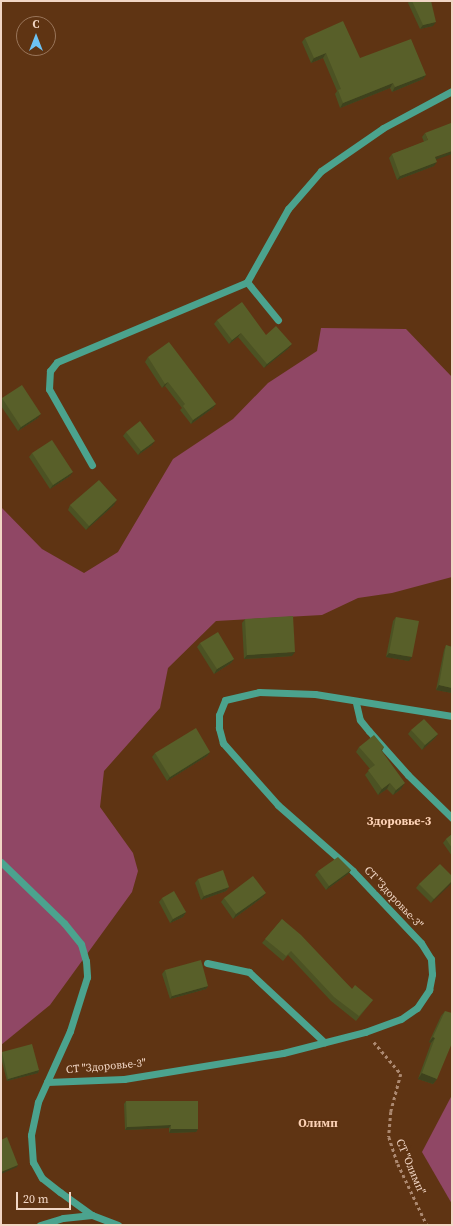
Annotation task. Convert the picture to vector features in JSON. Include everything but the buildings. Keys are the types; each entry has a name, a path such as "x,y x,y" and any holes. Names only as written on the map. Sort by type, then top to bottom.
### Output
{"lane":[{"path":"92,465 48,389 50,371 58,362 247,282 288,209 321,171 383,128 452,91"},
{"path":"247,282 278,320"},
{"name":"СТ \"Здоровье-3\"","path":"47,1082 124,1079 283,1053 365,1032 401,1019 417,1008 429,990 432,974 430,958 421,943 353,871 278,805 223,742 219,728 219,715 225,700 236,696 259,692 315,694 356,703 452,716"},
{"path":"356,703 360,720 408,775 452,818"},
{"path":"1,862 64,923 81,944 86,961 87,977 70,1031 38,1102 31,1135 33,1162 42,1178 92,1215 118,1225"},
{"path":"207,963 249,972 324,1042"},
{"path":"40,1225 54,1220 92,1215"}],"path":[{"name":"СТ \"Олимп\"","path":"365,1032 401,1074 391,1112 389,1137 398,1164 427,1225"}],"shaded area":[{"path":"321,328 406,329 452,377 452,577 392,593 358,598 322,615 216,621 168,668 160,708 104,771 100,807 133,853 138,871 132,892 50,1005 1,1045 1,507 42,549 84,573 118,552 173,459 233,419 268,383 317,351"},
{"path":"452,1095 452,1204 422,1152"}],"district":[{"name":"Здоровье-3","path":"399,822"},
{"name":"Олимп","path":"318,1124"}]}
